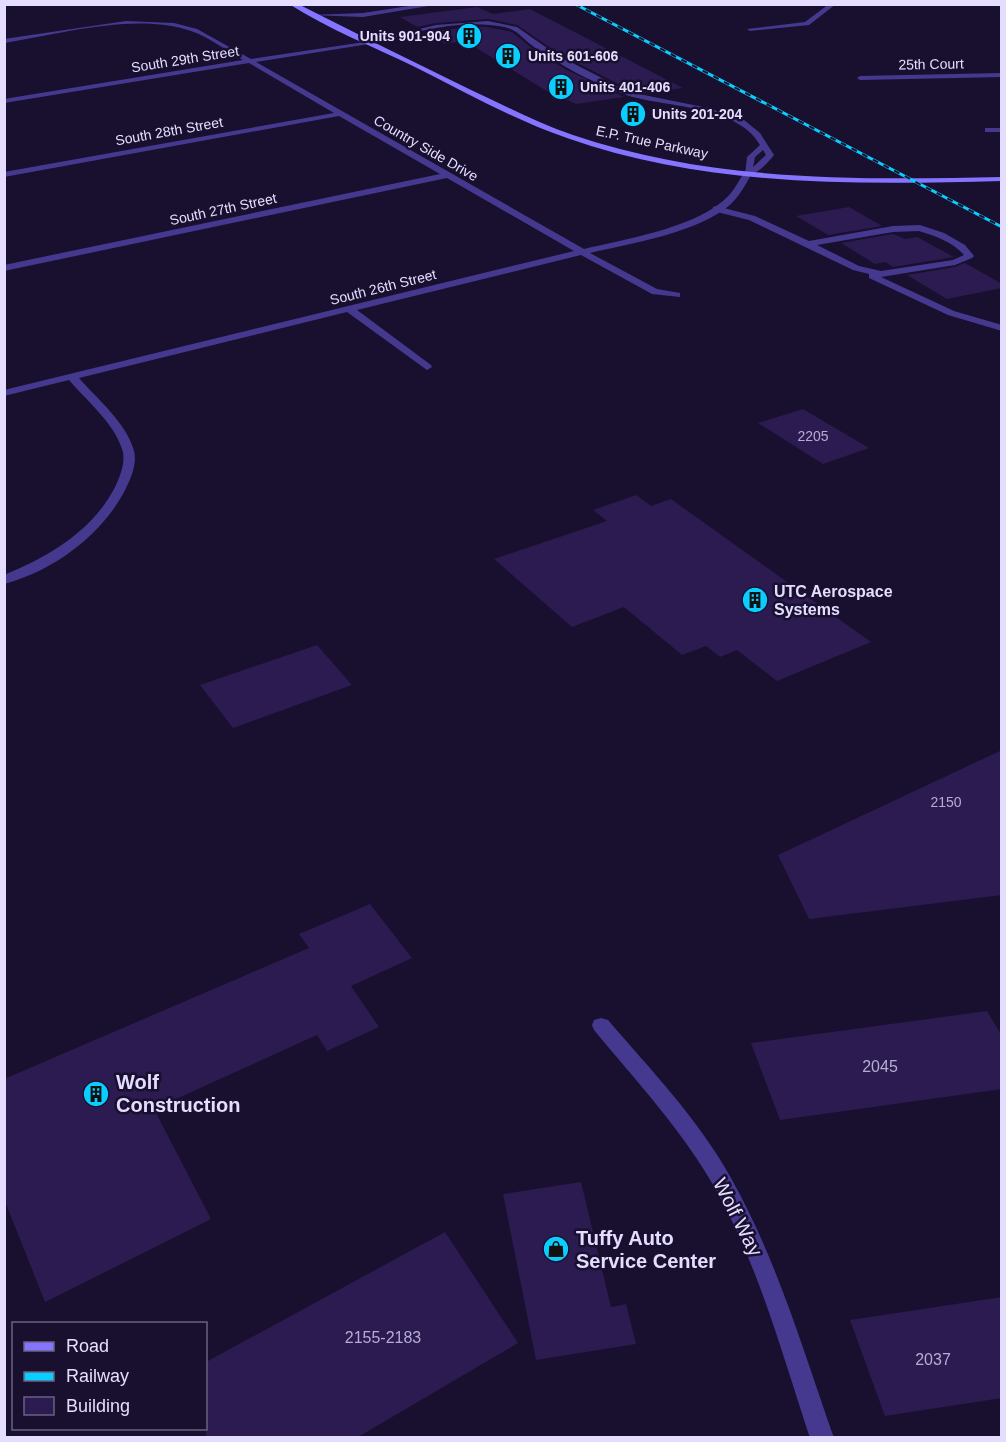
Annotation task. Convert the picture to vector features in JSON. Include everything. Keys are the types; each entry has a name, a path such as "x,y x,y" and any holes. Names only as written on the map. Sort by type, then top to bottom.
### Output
{"main road":[{"name":"E.P. True Parkway","path":"292,4 537,124 573,138 652,159 748,173 857,180 1002,179"}],"street":[{"path":"313,15 363,15 437,4"},
{"path":"750,29 807,24 833,4"},
{"path":"997,4 1002,5"},
{"name":"South 29th Street","path":"4,101 399,38 420,32 478,23 514,27 534,45 622,92 710,112 740,122 757,134 763,147"},
{"name":"Country Side Drive","path":"4,40 122,24 163,24 195,30 338,114 655,292 677,294"},
{"name":"25th Court","path":"860,78 1002,75"},
{"name":"South 28th Street","path":"4,175 338,114"},
{"path":"988,130 1002,130"},
{"path":"763,147 770,155 764,163 748,173 748,161 753,152 763,147"},
{"name":"South 26th Street","path":"4,393 644,237 695,220 716,209 736,194 748,173"},
{"name":"South 27th Street","path":"4,268 447,175"},
{"path":"716,209 752,218 951,313 1002,328"},
{"path":"808,244 893,229 920,228 941,235 962,247 969,256 955,262 892,274 869,272 856,268"},
{"path":"350,309 427,367"},
{"path":"4,580 32,569 73,543 100,520 118,497 127,470 129,451 119,433 72,377"},
{"name":"Wolf Way","path":"601,1025 682,1122 723,1183 758,1252 822,1437"}],"building":[{"path":"477,7 493,14 530,9 683,88 646,93 630,90 558,53 517,25 488,19 436,23 417,27 400,17"},
{"path":"487,27 512,32 533,49 565,69 624,97 576,104 545,90 465,41 445,44 426,32"},
{"path":"849,207 882,226 828,235 796,216"},
{"path":"893,234 905,239 917,237 954,257 893,267 885,262 875,264 841,243"},
{"path":"965,263 1002,284 1002,288 947,299 907,275 955,267"},
{"path":"803,409 869,448 823,464 758,423"},
{"name":"UTC Aerospace Systems","path":"636,495 651,506 671,499 871,642 777,681 737,650 720,657 706,646 682,655 624,607 572,627 494,559 607,521 593,510"},
{"path":"317,645 352,685 233,728 200,685"},
{"path":"1002,750 1002,895 809,919 778,855"},
{"name":"Wolf Construction","path":"370,904 412,958 351,986 379,1027 327,1051 317,1035 154,1109 211,1219 45,1302 4,1199 4,1079 309,948 299,934"},
{"path":"987,1011 1002,1036 1002,1089 780,1120 751,1043"},
{"name":"Tuffy Auto Service Center","path":"581,1182 611,1307 626,1304 636,1344 536,1360 503,1194"},
{"path":"445,1232 518,1343 358,1437 206,1437 207,1361"},
{"path":"1002,1297 1002,1398 885,1416 850,1320"}],"railway":[{"path":"575,4 1002,227"}],"place":[{"name":"Units 901-904","path":"469,36"},
{"name":"Units 601-606","path":"508,56"},
{"name":"Units 401-406","path":"561,87"},
{"name":"Units 201-204","path":"633,114"},
{"name":"UTC Aerospace Systems","path":"755,600"},
{"name":"Wolf Construction","path":"96,1094"},
{"name":"Tuffy Auto Service Center","path":"556,1249"}]}
